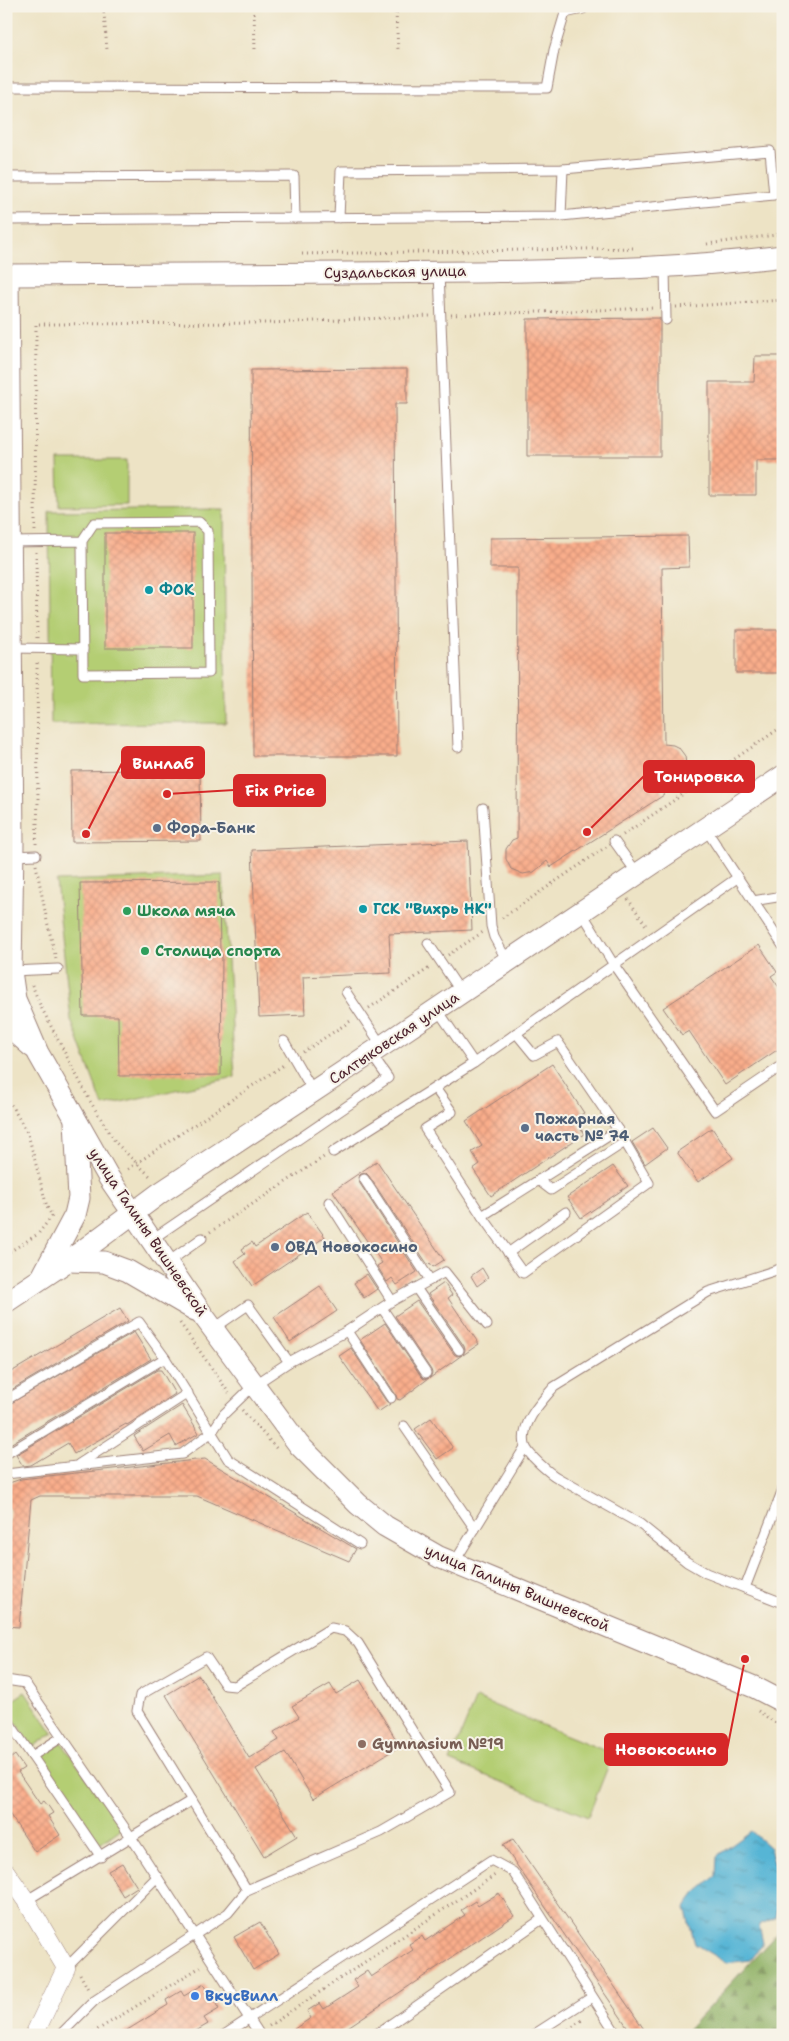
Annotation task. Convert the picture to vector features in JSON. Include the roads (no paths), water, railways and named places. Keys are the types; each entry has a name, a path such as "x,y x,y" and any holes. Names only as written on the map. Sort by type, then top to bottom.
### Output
{"street":[{"name":"Суздальская улица","path":"7,275 439,272 665,268 783,256"},
{"name":"улица Галины Вишневской","path":"7,275 8,534 13,856 9,888 15,971 15,999 38,1053 109,1178 207,1321 299,1446 358,1504 385,1526 419,1546 454,1563 754,1687 783,1702"},
{"name":"Салтыковская улица","path":"6,1302 68,1261 160,1193 377,1050 636,873 783,776"},
{"path":"6,1024 38,1053"},
{"path":"41,1279 68,1231 79,1198 75,1118"},
{"path":"68,1261 104,1262 128,1271 207,1321"},
{"path":"6,1872 69,1964 34,2035"}],"lane":[{"path":"6,87 547,88 554,50 565,13 583,9 585,6"},
{"path":"6,220 339,218 561,216 774,195 770,151 562,169 341,171 339,218"},
{"path":"561,216 562,169"},
{"path":"6,176 294,176 295,218"},
{"path":"665,268 666,320"},
{"path":"439,272 458,747"},
{"path":"199,522 208,531 210,673 83,674 82,541 94,523 199,522"},
{"path":"8,534 35,542 82,541"},
{"path":"11,648 83,649"},
{"path":"483,808 491,926 494,937 507,962"},
{"path":"705,827 783,946"},
{"path":"614,841 636,873"},
{"path":"13,856 36,855"},
{"path":"333,1152 474,1063 737,878"},
{"path":"753,900 783,896"},
{"path":"581,911 614,964 715,1111 783,1065"},
{"path":"428,943 462,992"},
{"path":"15,971 58,968"},
{"path":"151,1240 388,1078 360,1014 346,992"},
{"path":"437,1009 474,1063"},
{"path":"435,1088 452,1112 425,1129 482,1216 523,1273 649,1183 618,1130 558,1042 534,1055 516,1033"},
{"path":"284,1041 313,1091"},
{"path":"482,1216 618,1130"},
{"path":"538,1180 551,1190 625,1142"},
{"path":"364,1179 430,1280"},
{"path":"329,1202 392,1301"},
{"path":"508,1253 566,1212"},
{"path":"167,1263 202,1238"},
{"path":"454,1563 525,1447 524,1435 531,1417 554,1387 708,1292 783,1268"},
{"path":"6,1474 182,1454 212,1432 224,1414 254,1386 289,1362 348,1331 392,1301 445,1272 487,1325"},
{"path":"416,1288 459,1350"},
{"path":"207,1321 248,1305 289,1362"},
{"path":"382,1308 426,1373"},
{"path":"6,1400 139,1322 165,1358 228,1460 360,1544"},
{"path":"348,1331 391,1398"},
{"path":"6,1454 165,1358"},
{"path":"76,1466 188,1394"},
{"path":"404,1426 475,1529"},
{"path":"525,1447 547,1470 558,1478 640,1524 687,1562 706,1573 783,1603"},
{"path":"745,1588 783,1489"},
{"path":"60,2035 94,2001 228,1913 247,1890 380,1832 450,1792 358,1643 344,1631 331,1628 235,1686 225,1685 206,1657 140,1695 137,1711 247,1890"},
{"path":"6,1680 25,1683 131,1837 260,2035"},
{"path":"6,1718 101,1857"},
{"path":"32,1756 62,1737"},
{"path":"26,1902 192,1800"},
{"path":"224,2035 491,1860 513,1872 617,2035"},
{"path":"69,1964 157,1877"},
{"path":"374,2035 542,1919"},
{"path":"533,2035 592,1997"}],"water":[{"path":"751,1831 770,1848 781,1889 775,1918 759,1925 763,1943 750,1960 726,1963 695,1944 685,1908 696,1893 716,1876 717,1856"}],"place":[{"name":"ФОК","path":"149,590"},
{"name":"Fix Price","path":"167,794"},
{"name":"Фора-Банк","path":"157,828"},
{"name":"Тонировка","path":"587,832"},
{"name":"Винлаб","path":"86,834"},
{"name":"ГСК \"Вихрь НК\"","path":"363,909"},
{"name":"Школа мяча","path":"127,911"},
{"name":"Столица спорта","path":"145,951"},
{"name":"Пожарная часть № 74","path":"525,1128"},
{"name":"ОВД Новокосино","path":"275,1247"},
{"name":"Новокосино","path":"745,1659"},
{"name":"Gymnasium №19","path":"362,1744"},
{"name":"ВкусВилл","path":"195,1996"}]}
